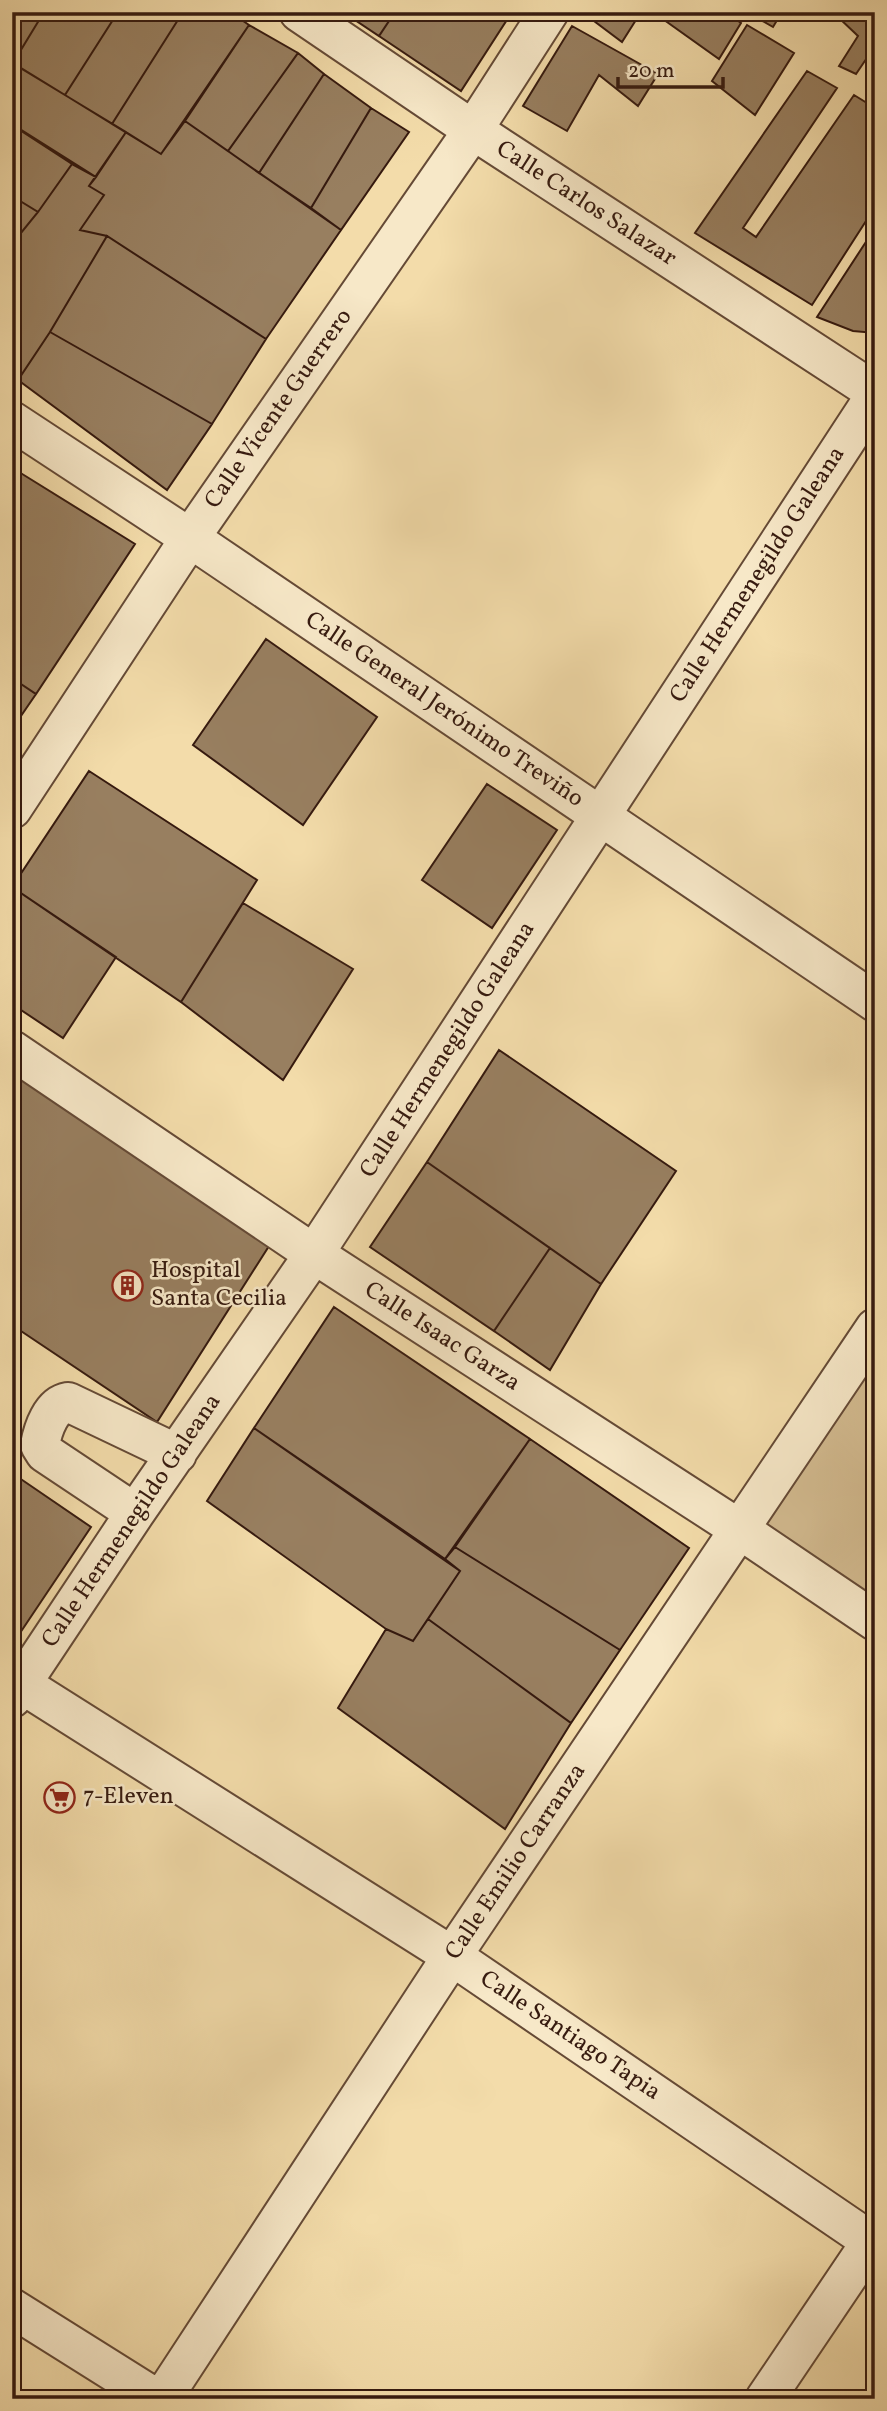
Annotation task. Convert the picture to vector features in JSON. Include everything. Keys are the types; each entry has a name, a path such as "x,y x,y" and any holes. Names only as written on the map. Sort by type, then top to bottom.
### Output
{"street":[{"name":"Calle Carlos Salazar","path":"299,12 473,130 875,394"},
{"name":"Calle Vicente Guerrero","path":"12,809 190,538 473,130 549,12"},
{"name":"Calle Hermenegildo Galeana","path":"15,1687 314,1254 875,394"},
{"name":"Calle General Jerónimo Treviño","path":"12,421 190,538 875,1002"},
{"name":"Calle Isaac Garza","path":"12,1050 314,1254 875,1621"},
{"name":"Calle Emilio Carranza","path":"160,2399 452,1956 875,1328"},
{"path":"135,1513 45,1453 40,1445 41,1440 53,1413 61,1404 68,1402 177,1454"},
{"name":"Calle Santiago Tapia","path":"15,1687 452,1956 874,2240"},
{"path":"765,2399 874,2240"},
{"path":"12,2308 160,2399"}],"shaded area":[{"path":"875,1328 875,1624 739,1529"}],"building":[{"path":"12,12 44,12 13,63 12,63"},
{"path":"44,12 118,12 65,95 13,63"},
{"path":"118,12 183,12 112,124 65,95"},
{"path":"183,12 230,12 249,25 161,154 112,124"},
{"path":"343,12 395,12 379,36"},
{"path":"395,12 512,12 461,91 379,36"},
{"path":"582,12 641,12 622,42"},
{"path":"653,12 726,12 741,23 719,59"},
{"path":"747,12 782,12 773,27"},
{"path":"841,12 875,12 875,46 856,74 839,66 858,36 839,18"},
{"path":"249,25 298,53 228,151 185,121"},
{"path":"747,25 794,53 755,115 712,81"},
{"path":"572,26 658,74 638,106 599,75 567,131 523,106"},
{"path":"298,53 324,74 259,173 228,151"},
{"path":"12,63 126,132 96,177 12,124"},
{"path":"807,71 837,88 743,228 756,237 854,95 875,108 875,207 812,305 695,233"},
{"path":"324,74 371,108 311,208 259,173"},
{"path":"371,108 409,132 341,230 311,208"},
{"path":"185,121 341,230 266,339 107,236 80,230 104,195 89,186 126,132 161,154"},
{"path":"12,125 72,164 38,212 12,196"},
{"path":"72,164 96,177 89,186 104,195 80,230 107,236 18,380 12,376 12,244"},
{"path":"12,196 38,212 12,244"},
{"path":"875,228 875,333 853,331 817,317"},
{"path":"107,236 266,339 212,424 50,332"},
{"path":"50,332 212,424 167,490 18,380"},
{"path":"19,472 135,544 36,694 12,678 12,482"},
{"path":"266,639 377,717 303,825 193,745"},
{"path":"12,678 36,694 12,729"},
{"path":"89,771 257,880 181,1002 12,887"},
{"path":"487,784 557,830 492,928 422,880"},
{"path":"12,887 116,957 63,1038 12,1004"},
{"path":"243,903 353,969 283,1080 181,1002"},
{"path":"499,1050 676,1171 601,1284 427,1162"},
{"name":"Hospital Santa Cecilia","path":"12,1071 269,1246 157,1422 12,1325"},
{"path":"427,1162 550,1248 494,1331 370,1247"},
{"path":"550,1248 601,1284 550,1370 494,1331"},
{"path":"334,1307 530,1439 445,1559 254,1428"},
{"path":"254,1428 460,1571 413,1641 386,1629 207,1501"},
{"path":"530,1439 689,1548 620,1650 455,1547"},
{"path":"12,1473 91,1527 18,1636 12,1633"},
{"path":"455,1547 620,1650 571,1723 428,1619 460,1571 445,1559"},
{"path":"428,1619 571,1723 505,1829 338,1708 386,1629 413,1641"}],"place":[{"name":"Hospital Santa Cecilia","path":"128,1285"},
{"name":"7-Eleven","path":"60,1797"}]}
